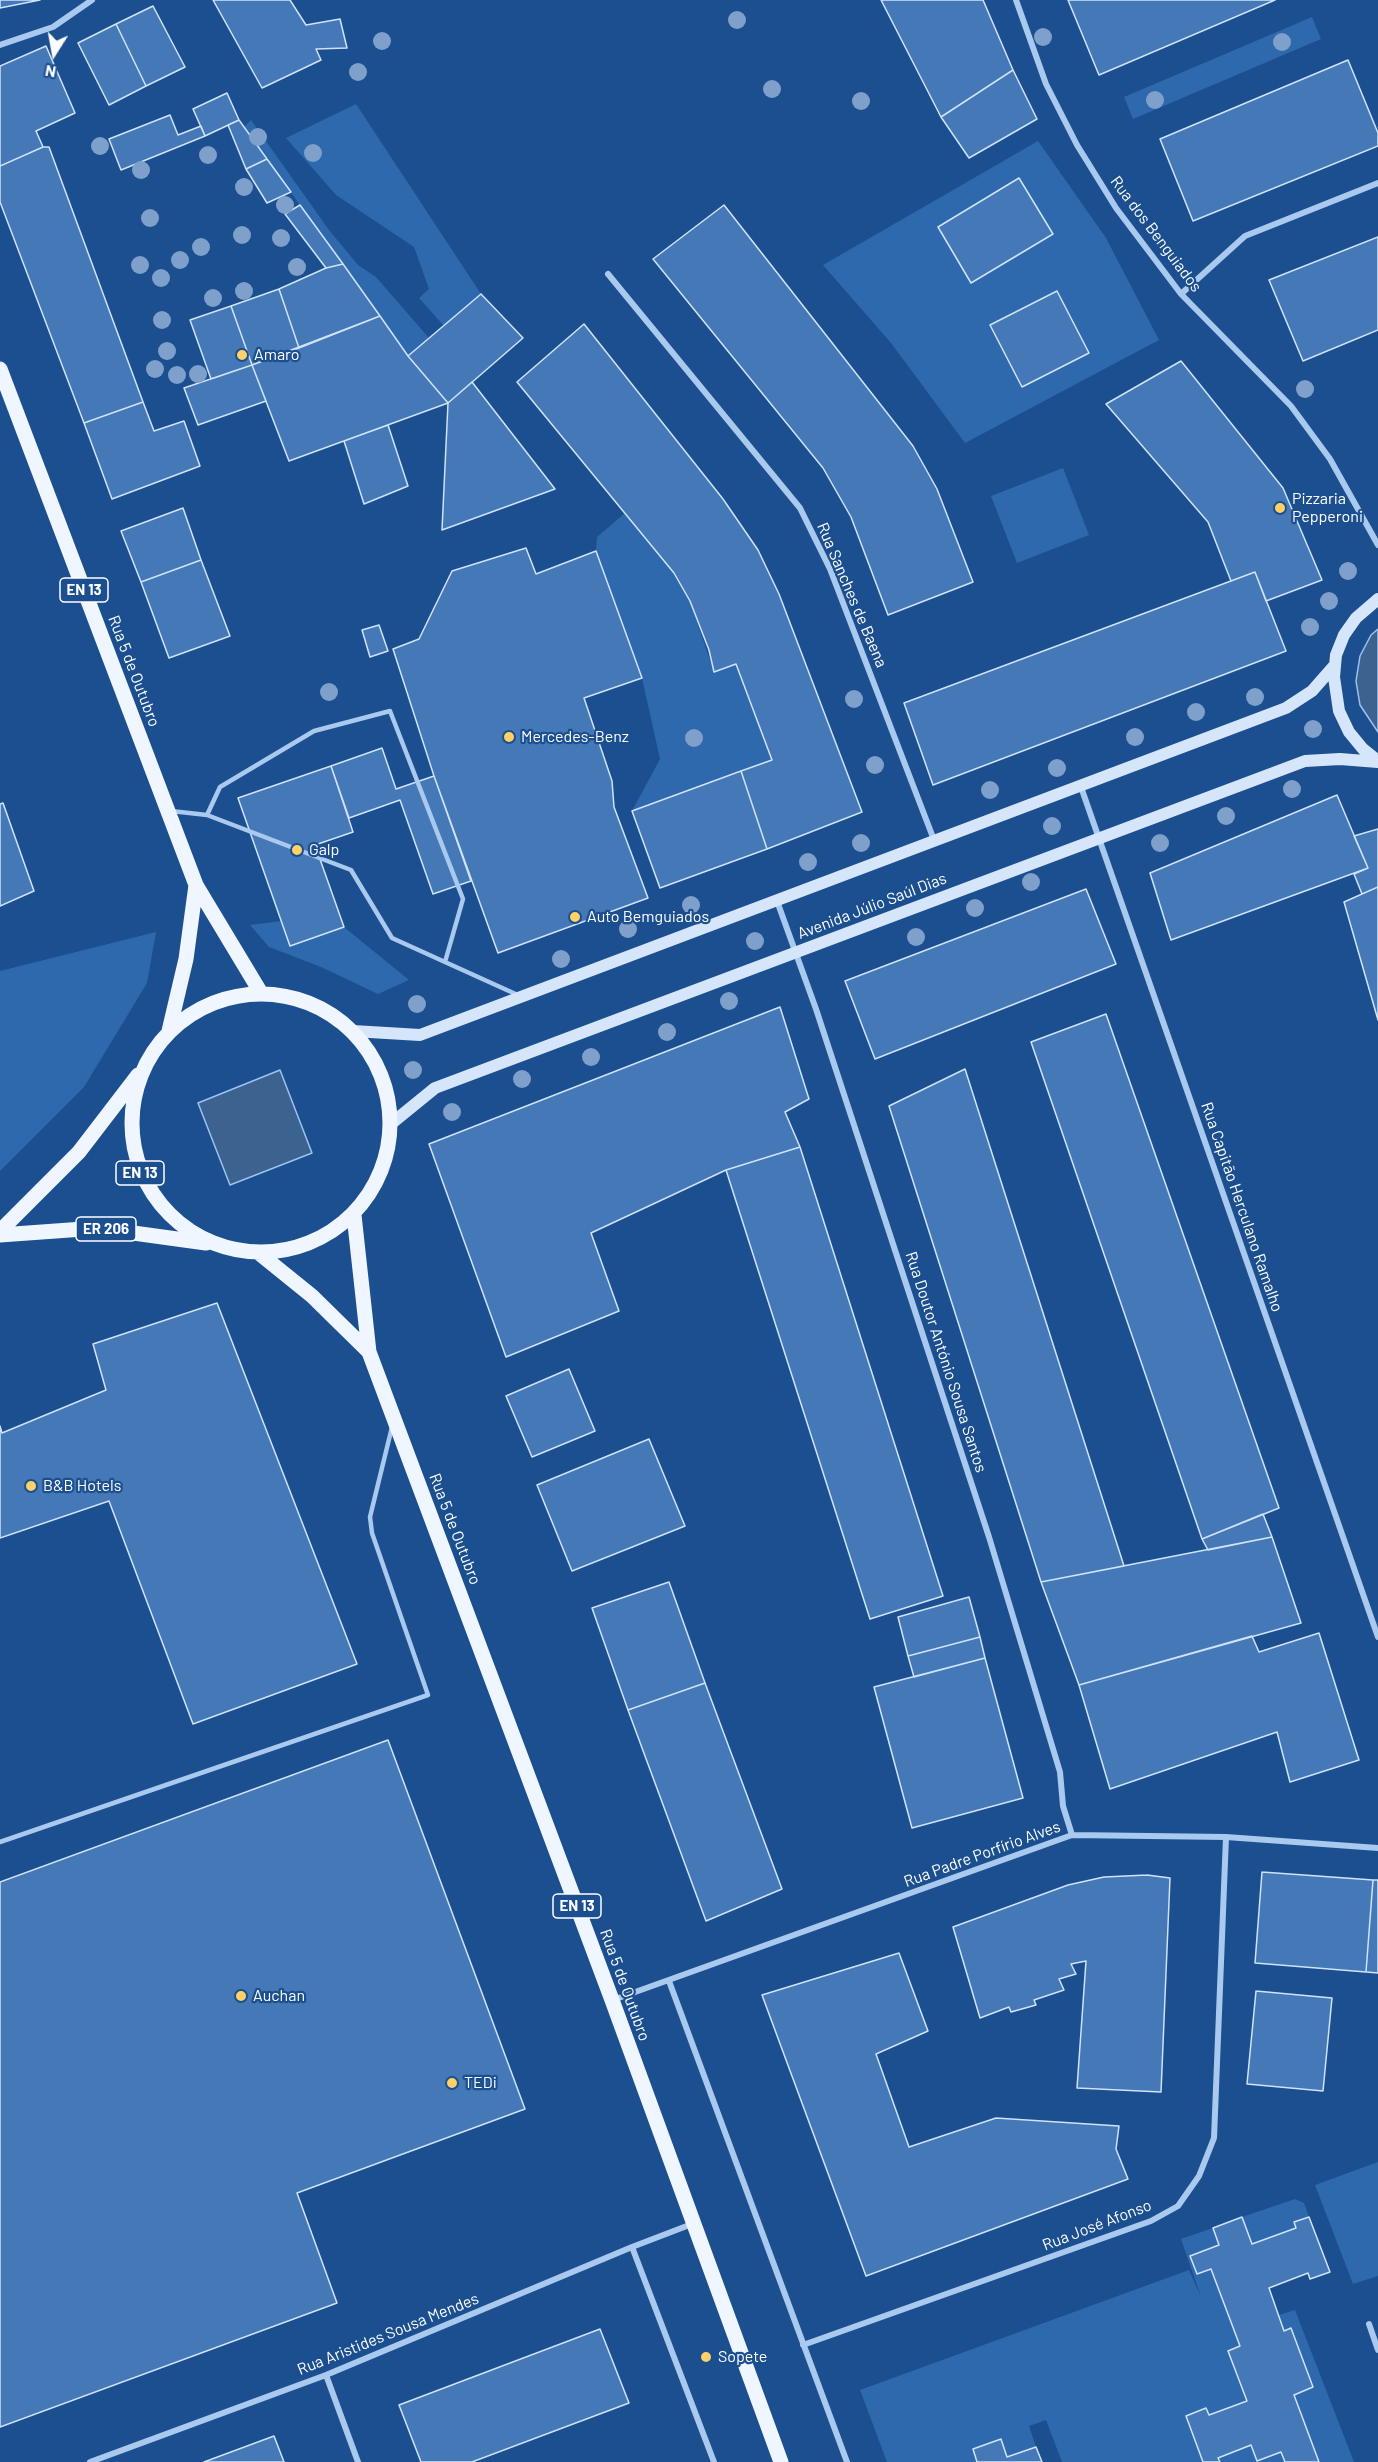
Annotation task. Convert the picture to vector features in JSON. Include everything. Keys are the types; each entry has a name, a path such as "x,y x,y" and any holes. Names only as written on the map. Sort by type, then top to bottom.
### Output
{"main road":[{"name":"Rua 5 de Outubro","path":"0,369 196,885 261,993"},
{"path":"1378,599 1363,610 1349,627 1340,645 1334,666 1334,689 1343,721 1355,741 1378,762"},
{"path":"353,1030 420,1035 1286,708 1312,691 1334,666"},
{"name":"Avenida Júlio Saúl Dias","path":"392,1123 435,1088 1305,761 1340,759 1378,762"},
{"name":"Rua 5 de Outubro","path":"168,1031 186,959 196,885"},
{"name":"EN 13","path":"261,993 311,1002 353,1030 382,1073 392,1123 382,1173 354,1215 311,1244 260,1254 210,1243 168,1215 140,1172 130,1123 140,1073 168,1031 211,1002 261,993"},
{"name":"ER 206","path":"0,1233 79,1152 140,1073"},
{"name":"Rua 5 de Outubro","path":"354,1215 369,1352 612,2000 781,2462"},
{"name":"ER 206","path":"0,1233 97,1228 210,1243"},
{"name":"Rua 5 de Outubro","path":"260,1254 312,1296 369,1352"}],"street":[{"path":"0,45 53,27 92,0"},
{"name":"Rua dos Benguiados","path":"1016,0 1046,84 1077,145 1116,208 1181,294 1291,406 1330,459 1378,545"},
{"path":"1181,294 1245,236 1378,183"},
{"name":"Rua Sanches de Baena","path":"608,274 800,508 830,569 934,841"},
{"name":"Rua Capitão Herculano Ramalho","path":"1081,787 1378,1637"},
{"name":"Rua Doutor António Sousa Santos","path":"777,901 989,1537 1060,1772 1063,1806 1072,1835"},
{"name":"Rua Padre Porfírio Alves","path":"612,2000 669,1982 1072,1835 1226,1837 1378,1848"},
{"name":"Rua José Afonso","path":"803,2345 1151,2221 1178,2206 1199,2176 1214,2138 1226,1837"},
{"path":"669,1982 847,2462"},
{"name":"Rua Aristides Sousa Mendes","path":"90,2462 326,2375 632,2247 693,2224"},
{"path":"632,2247 714,2462"},
{"path":"1369,2324 1378,2350"},
{"path":"326,2375 358,2462"}],"lane":[{"path":"207,815 220,788 314,731 390,711 463,899 446,962"},
{"path":"168,811 207,815 351,870 392,938 522,997"},
{"path":"0,1842 428,1695 370,1525 394,1419"}],"shaded area":[{"path":"1312,17 1321,39 1133,119 1124,97"},
{"path":"356,104 481,294 444,326 419,298 429,289 414,247 336,195 286,138"},
{"path":"251,120 329,230 358,265 376,277 429,338 408,356 244,127"},
{"path":"1038,141 1106,238 1159,340 965,443 891,343 823,265"},
{"path":"1063,468 1089,535 1017,563 991,496"},
{"path":"625,513 674,573 690,601 714,672 736,664 772,760 632,811 660,759 642,678 596,551 597,537"},
{"path":"1378,629 1378,732 1360,705 1356,681 1360,656 1371,635"},
{"path":"282,921 344,927 409,980 378,994 321,967 269,947 250,925"},
{"path":"156,932 147,983 84,1087 0,1171 0,971"},
{"path":"280,1070 312,1153 230,1185 198,1103"},
{"path":"1378,2162 1378,2276 1353,2284 1315,2185"},
{"path":"1295,2199 1304,2203 1309,2217 1294,2222 1296,2228 1252,2244 1242,2217"},
{"path":"1213,2228 1219,2245 1190,2256 1197,2274 1211,2269 1240,2346 1228,2351 1247,2401 1209,2415 1206,2409 1186,2416 1203,2462 1062,2462 1046,2420 1029,2426 1036,2447 1007,2457 1000,2439 973,2449 977,2462 887,2462 860,2390 1189,2270 1201,2297 1181,2239"},
{"path":"1295,2310 1354,2462 1319,2462 1294,2395 1313,2387 1291,2329 1284,2331 1279,2315"},
{"path":"1251,2445 1258,2461 1281,2452 1285,2462 1220,2462 1218,2458"}],"building":[{"path":"0,0 40,0 0,8"},
{"path":"213,0 290,0 306,25 340,19 347,48 316,49 321,60 262,88"},
{"path":"881,0 983,0 1013,70 941,117"},
{"path":"1068,0 1275,0 1099,75"},
{"path":"153,6 185,67 146,86 116,24"},
{"path":"116,24 146,86 109,105 78,43"},
{"path":"46,46 75,113 36,131 43,147 0,166 0,66"},
{"path":"1348,60 1378,133 1378,146 1193,221 1160,139"},
{"path":"1013,70 1037,119 969,158 941,117"},
{"path":"227,93 239,120 205,136 193,109"},
{"path":"170,115 178,135 201,126 205,136 121,170 109,139"},
{"path":"239,120 267,159 246,169 228,125"},
{"path":"43,147 49,147 143,402 84,423 0,202 0,166"},
{"path":"267,159 291,192 267,203 246,169"},
{"path":"1019,178 1053,234 971,283 938,227"},
{"path":"300,205 343,264 326,268 285,214"},
{"path":"724,205 913,446 937,489 973,582 888,615 851,517 823,468 653,259"},
{"path":"1378,237 1378,330 1303,361 1269,280"},
{"path":"343,264 380,316 299,348 279,289 326,268"},
{"path":"279,289 299,348 252,365 231,306"},
{"path":"1057,291 1089,353 1022,387 990,325"},
{"path":"481,294 523,338 448,403 408,356"},
{"path":"231,306 252,365 211,379 190,320"},
{"path":"380,316 408,356 448,403 289,461 252,365"},
{"path":"584,324 723,499 758,550 779,594 862,812 767,849 741,771 772,760 736,664 714,672 709,650 690,601 674,573 517,382"},
{"path":"1181,361 1283,488 1322,580 1266,601 1255,572 1231,581 1208,522 1106,404"},
{"path":"252,365 266,401 198,425 184,388"},
{"path":"472,382 555,489 442,530 448,403"},
{"path":"143,402 154,431 184,421 200,466 112,499 84,423"},
{"path":"388,425 408,486 364,504 344,441"},
{"path":"183,508 201,560 141,582 121,531"},
{"name":"Mercedes-Benz","path":"526,548 536,574 596,551 642,678 584,698 612,781 614,807 648,898 498,953 434,776 393,649 419,639 452,571"},
{"path":"201,560 230,636 169,658 141,582"},
{"path":"1255,572 1286,651 933,785 904,703"},
{"path":"379,625 388,651 370,657 362,630"},
{"path":"382,748 396,789 434,776 471,881 433,894 400,800 349,818 331,766"},
{"path":"331,766 353,832 315,845 344,927 290,946 238,798"},
{"path":"741,771 767,849 660,888 632,811"},
{"path":"1337,795 1368,868 1171,940 1150,873"},
{"path":"3,803 34,891 0,906 0,804"},
{"path":"1378,829 1378,887 1362,894 1354,874 1368,868 1354,836"},
{"path":"1378,887 1378,1020 1344,902"},
{"path":"1086,889 1116,964 875,1059 845,981"},
{"path":"780,1007 809,1099 785,1112 800,1147 726,1170 591,1233 619,1311 506,1357 429,1144"},
{"path":"1106,1014 1279,1508 1202,1539 1031,1042"},
{"path":"965,1069 1124,1566 1041,1582 889,1106"},
{"path":"800,1147 943,1596 870,1619 726,1170"},
{"path":"217,1303 357,1664 193,1724 109,1501 0,1538 0,1426 2,1433 106,1390 93,1344"},
{"path":"569,1369 595,1431 532,1457 506,1396"},
{"path":"649,1439 685,1526 572,1571 537,1485"},
{"path":"1263,1514 1272,1537 1208,1550 1202,1539"},
{"path":"1272,1537 1301,1623 1079,1685 1041,1582"},
{"path":"669,1582 705,1683 628,1710 592,1608"},
{"path":"969,1597 980,1637 908,1656 898,1617"},
{"path":"1319,1633 1359,1760 1290,1782 1277,1732 1110,1789 1079,1685 1252,1636 1259,1652"},
{"path":"980,1637 985,1658 914,1677 908,1656"},
{"path":"985,1658 1023,1798 912,1828 874,1687"},
{"path":"705,1683 782,1889 706,1921 628,1710"},
{"name":"Auchan","path":"388,1740 525,2109 297,2193 337,2303 0,2427 0,1882"},
{"path":"1262,1872 1373,1880 1366,1972 1255,1963"},
{"path":"1147,1875 1170,1878 1161,2092 1077,2088 1086,1961 1071,1964 1076,1974 1059,1979 1064,1990 1034,2000 1036,2005 1011,2012 1009,2007 980,2018 953,1927 1068,1885 1104,1877"},
{"path":"1373,1880 1378,1880 1378,1973 1366,1972"},
{"path":"899,1953 928,2031 876,2054 909,2147 996,2118 1119,2126 1116,2149 1128,2179 866,2276 762,1995"},
{"path":"1256,1991 1332,1998 1323,2091 1247,2084"},
{"path":"1242,2217 1252,2244 1296,2228 1294,2222 1309,2217 1330,2272 1310,2279 1308,2273 1269,2288 1284,2331 1291,2328 1313,2387 1294,2395 1319,2462 1285,2462 1281,2452 1257,2461 1251,2445 1218,2458 1220,2462 1203,2462 1186,2416 1206,2408 1209,2415 1247,2401 1228,2351 1240,2346 1211,2269 1197,2274 1190,2256 1219,2245 1213,2228"},
{"path":"600,2329 629,2403 472,2462 421,2462 399,2405"},
{"path":"274,2436 284,2462 204,2462"},
{"path":"1001,2439 1007,2457 1036,2447 1042,2462 977,2462 973,2449"}],"place":[{"name":"Amaro","path":"242,355"},
{"name":"Pizzaria Pepperoni","path":"1280,508"},
{"name":"Mercedes-Benz","path":"509,737"},
{"name":"Galp","path":"297,850"},
{"name":"Auto Bemguiados","path":"575,917"},
{"name":"B&B Hotels","path":"31,1486"},
{"name":"Auchan","path":"241,1996"},
{"name":"TEDi","path":"452,2083"},
{"name":"Sopete","path":"706,2357"}]}
